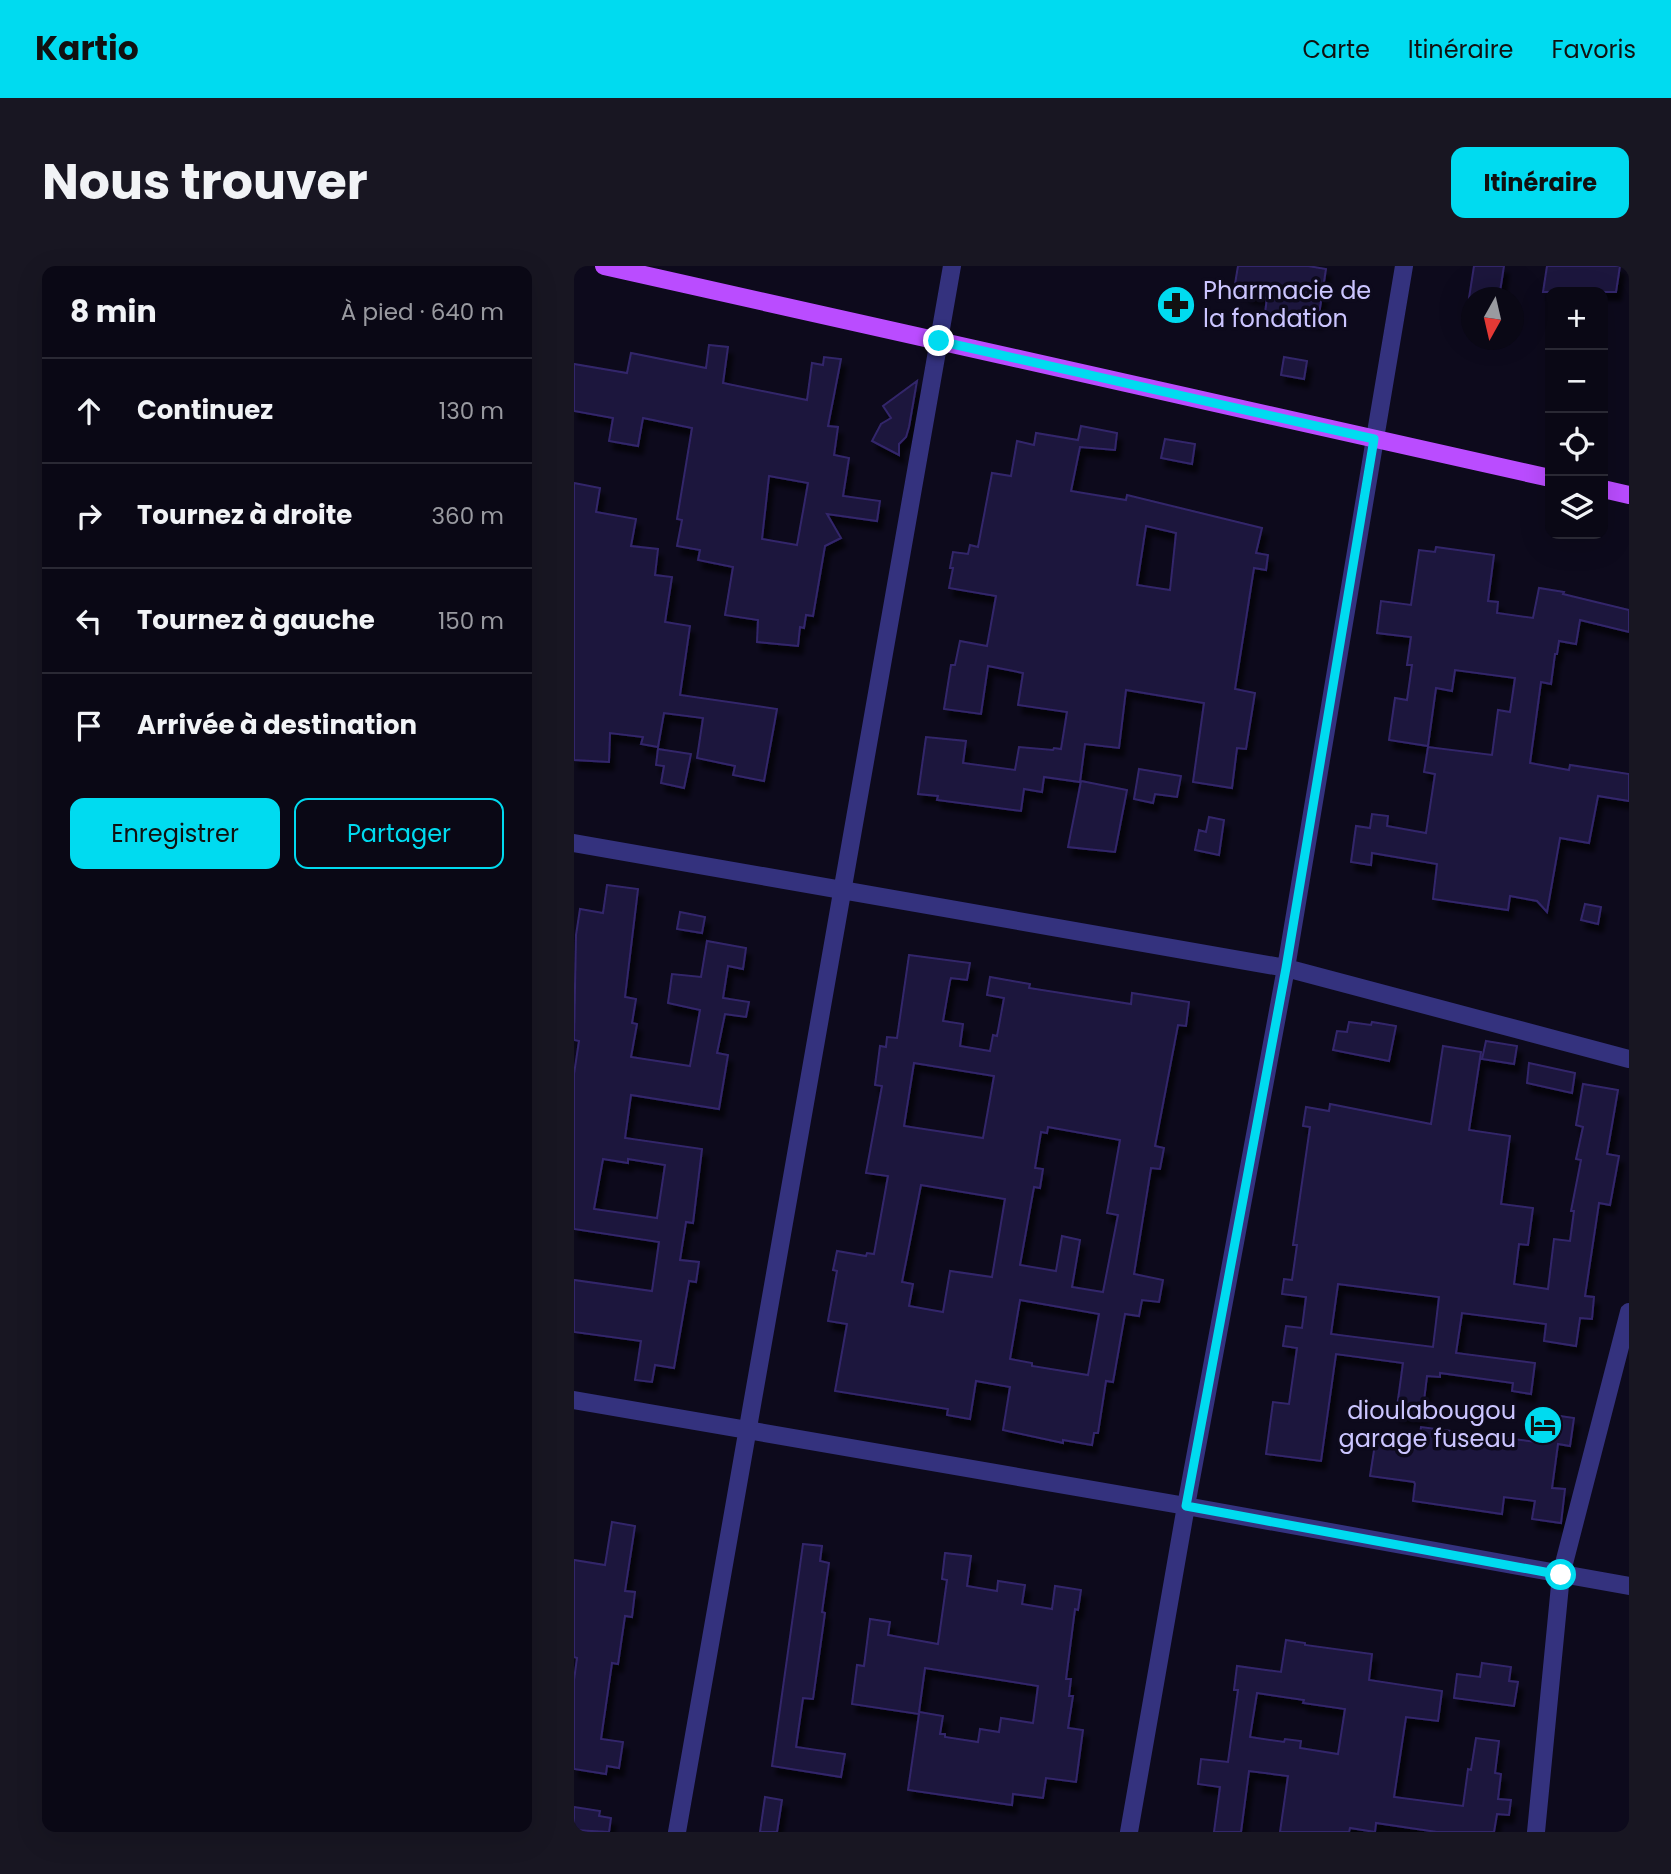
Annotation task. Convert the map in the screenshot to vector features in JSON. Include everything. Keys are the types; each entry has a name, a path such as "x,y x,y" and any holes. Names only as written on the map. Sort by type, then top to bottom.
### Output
{"main road":[{"path":"604,266 1545,477"},
{"path":"1608,490 1629,495"}],"street":[{"path":"677,1832 952,266"},
{"path":"1129,1832 1186,1506 1286,968 1404,266"},
{"path":"574,843 1286,968 1629,1059"},
{"path":"1536,1832 1561,1575 1629,1312"},
{"path":"574,1400 1629,1586"}],"building":[{"path":"1238,266 1308,266 1326,269 1318,321 1265,313 1267,298 1234,290"},
{"path":"1474,266 1504,266 1501,287 1471,287"},
{"path":"1547,266 1620,266 1616,292 1608,292 1608,287 1545,287 1543,292"},
{"path":"709,345 728,347 723,383 807,400 812,363 823,365 824,357 841,359 828,426 838,427 834,455 849,458 843,496 880,501 877,521 827,514 841,538 825,546 813,616 806,615 804,628 800,627 798,646 757,642 758,620 725,615 733,567 698,560 700,550 677,546 682,520 677,519 692,428 643,418 638,446 609,441 613,418 574,411 574,364 627,373 631,353 706,368","holes":["769,476 808,483 797,545 762,539"]},
{"path":"1284,357 1307,361 1304,379 1281,375"},
{"path":"917,381 909,427 906,437 899,444 899,455 872,441 881,424 891,418 883,406"},
{"path":"1081,426 1117,433 1115,450 1080,447 1071,491 1126,500 1127,495 1262,528 1256,553 1268,555 1266,570 1254,568 1235,689 1255,693 1246,749 1237,748 1232,788 1193,782 1204,703 1126,690 1119,748 1085,744 1080,782 1044,777 1042,792 1024,789 1021,811 937,800 938,796 918,794 926,737 966,741 963,763 1015,770 1019,747 1061,749 1067,712 1018,705 1023,673 988,666 981,714 944,709 951,665 955,665 960,641 987,646 996,596 949,588 953,568 950,568 953,552 968,554 970,545 978,547 992,473 1011,476 1017,441 1034,445 1036,433 1078,440","holes":["1146,526 1176,533 1170,590 1137,585"]},
{"path":"1165,439 1195,444 1192,464 1161,458"},
{"path":"574,483 600,488 596,512 636,519 631,546 658,549 655,575 672,577 665,622 690,626 680,695 777,709 764,781 733,775 735,766 697,758 703,718 664,713 658,747 641,744 643,737 610,733 609,762 574,760"},
{"path":"1436,547 1494,555 1488,601 1498,602 1497,613 1533,618 1539,588 1629,610 1629,632 1580,620 1576,644 1559,641 1551,684 1541,682 1530,763 1569,770 1570,765 1629,774 1629,801 1598,796 1589,843 1560,838 1547,912 1537,901 1510,896 1508,910 1433,899 1437,864 1372,853 1371,865 1351,862 1356,826 1370,828 1372,814 1388,816 1387,826 1426,833 1435,774 1424,772 1428,747 1492,755 1498,710 1510,712 1515,678 1455,670 1452,691 1436,688 1428,746 1389,740 1395,698 1407,700 1412,665 1407,665 1411,637 1377,633 1381,601 1411,605 1419,550 1435,552"},
{"path":"658,749 691,754 684,788 661,783 664,766 656,765"},
{"path":"1139,769 1181,776 1177,797 1155,794 1153,803 1134,799"},
{"path":"1081,781 1127,790 1115,852 1068,847"},
{"path":"1209,817 1224,820 1219,855 1195,850 1199,830 1206,832"},
{"path":"607,885 638,889 625,997 636,999 632,1023 637,1024 631,1057 690,1066 700,1010 668,1003 672,974 701,977 707,941 746,948 743,969 728,966 723,998 749,1002 746,1017 725,1014 717,1053 728,1055 719,1109 631,1095 625,1138 702,1149 693,1223 686,1222 680,1260 699,1262 696,1282 689,1281 674,1368 655,1365 652,1382 635,1380 641,1341 574,1332 574,1280 652,1291 659,1242 574,1229 574,1074 579,1041 574,1040 576,935 580,909 603,913","holes":["603,1159 628,1163 628,1159 665,1165 657,1218 594,1209"]},
{"path":"1585,904 1601,907 1598,924 1581,920"},
{"path":"680,912 705,917 702,933 677,929"},
{"path":"909,955 970,963 967,980 951,978 943,1021 963,1024 960,1046 990,1051 993,1035 997,1036 1004,998 987,995 990,977 1030,984 1029,988 1131,1004 1132,993 1189,1002 1186,1026 1178,1025 1155,1146 1164,1148 1160,1169 1151,1168 1134,1274 1163,1280 1159,1302 1142,1300 1139,1316 1125,1314 1113,1382 1106,1381 1098,1433 1094,1433 1092,1445 1063,1440 1063,1443 1003,1430 1010,1387 976,1381 970,1419 947,1415 948,1409 835,1391 847,1324 828,1321 837,1271 833,1270 837,1251 866,1256 867,1253 874,1254 888,1176 866,1173 882,1086 875,1085 880,1046 886,1047 887,1037 897,1038","holes":["914,1063 994,1076 983,1138 904,1126","1048,1127 1120,1140 1107,1213 1118,1215 1103,1292 1072,1287 1080,1240 1062,1236 1056,1271 1020,1265 1034,1187 1040,1188 1043,1169 1035,1168 1041,1132 1047,1133","921,1185 1005,1199 992,1277 950,1271 943,1312 909,1306 913,1284 902,1282","1020,1300 1099,1314 1088,1375 1032,1366 1032,1363 1010,1359"]},
{"path":"1349,1022 1396,1026 1389,1061 1333,1050 1337,1031 1347,1032"},
{"path":"1486,1041 1517,1046 1514,1064 1482,1059"},
{"path":"1443,1046 1481,1052 1469,1130 1510,1136 1501,1204 1533,1208 1528,1245 1519,1244 1514,1284 1548,1289 1554,1239 1570,1241 1574,1211 1571,1211 1581,1160 1576,1159 1583,1127 1576,1125 1583,1084 1618,1090 1607,1154 1619,1156 1610,1205 1599,1203 1585,1296 1594,1297 1592,1319 1580,1318 1576,1346 1544,1341 1546,1324 1462,1313 1456,1353 1535,1363 1531,1394 1512,1391 1513,1383 1440,1373 1440,1377 1427,1376 1422,1417 1396,1414 1403,1363 1336,1354 1321,1461 1266,1454 1273,1402 1289,1404 1297,1348 1283,1346 1286,1326 1302,1328 1306,1297 1282,1294 1284,1279 1292,1280 1297,1245 1293,1245 1310,1127 1303,1126 1306,1107 1329,1111 1330,1104 1431,1124","holes":["1338,1284 1439,1297 1433,1347 1331,1334"]},
{"path":"1529,1063 1575,1073 1572,1093 1527,1083"},
{"path":"1540,1413 1574,1418 1570,1446 1558,1444 1552,1488 1565,1489 1561,1523 1532,1519 1535,1501 1504,1497 1502,1514 1413,1501 1414,1482 1370,1476 1375,1444 1418,1449 1421,1427 1536,1442"},
{"path":"612,1522 635,1526 625,1591 635,1592 632,1617 625,1616 618,1664 612,1663 601,1739 623,1742 619,1768 607,1766 606,1774 574,1769 574,1680 577,1658 574,1657 574,1560 605,1565"},
{"path":"803,1544 822,1546 820,1561 829,1563 813,1699 803,1698 796,1747 845,1754 841,1777 772,1766"},
{"path":"945,1553 971,1556 967,1586 997,1591 998,1581 1025,1585 1022,1604 1052,1609 1055,1586 1081,1590 1078,1610 1075,1609 1066,1679 1071,1679 1069,1696 1073,1696 1068,1728 1083,1730 1076,1782 1046,1778 1043,1798 1013,1794 1012,1805 908,1790 919,1714 852,1704 857,1665 864,1666 870,1619 890,1622 888,1635 938,1644 947,1580 942,1579","holes":["925,1668 1038,1686 1033,1723 1001,1718 999,1732 980,1729 978,1742 945,1737 945,1734 940,1734 943,1716 919,1712"]},
{"path":"1286,1640 1372,1654 1369,1680 1442,1691 1438,1721 1406,1717 1394,1797 1463,1806 1476,1738 1499,1741 1495,1773 1501,1774 1498,1799 1511,1800 1509,1815 1497,1814 1494,1832 1437,1832 1376,1823 1375,1832 1350,1828 1349,1832 1280,1832 1288,1776 1249,1771 1241,1832 1214,1832 1220,1787 1198,1784 1201,1759 1228,1762 1238,1690 1234,1690 1237,1666 1281,1672","holes":["1257,1693 1304,1700 1303,1703 1345,1709 1338,1754 1300,1748 1301,1741 1285,1739 1284,1742 1250,1737"]},
{"path":"1482,1663 1511,1667 1509,1681 1518,1682 1514,1706 1454,1698 1457,1674 1480,1677"},
{"path":"765,1797 782,1800 777,1832 760,1832"},
{"path":"574,1807 600,1811 599,1816 611,1818 609,1832 574,1830"}],"place":[{"name":"Pharmacie de la fondation","path":"1176,305"},
{"name":"dioulabougou garage fuseau","path":"1543,1425"}],"route":[{"path":"939,341 1374,439 1286,968 1186,1506 1561,1575"}]}
